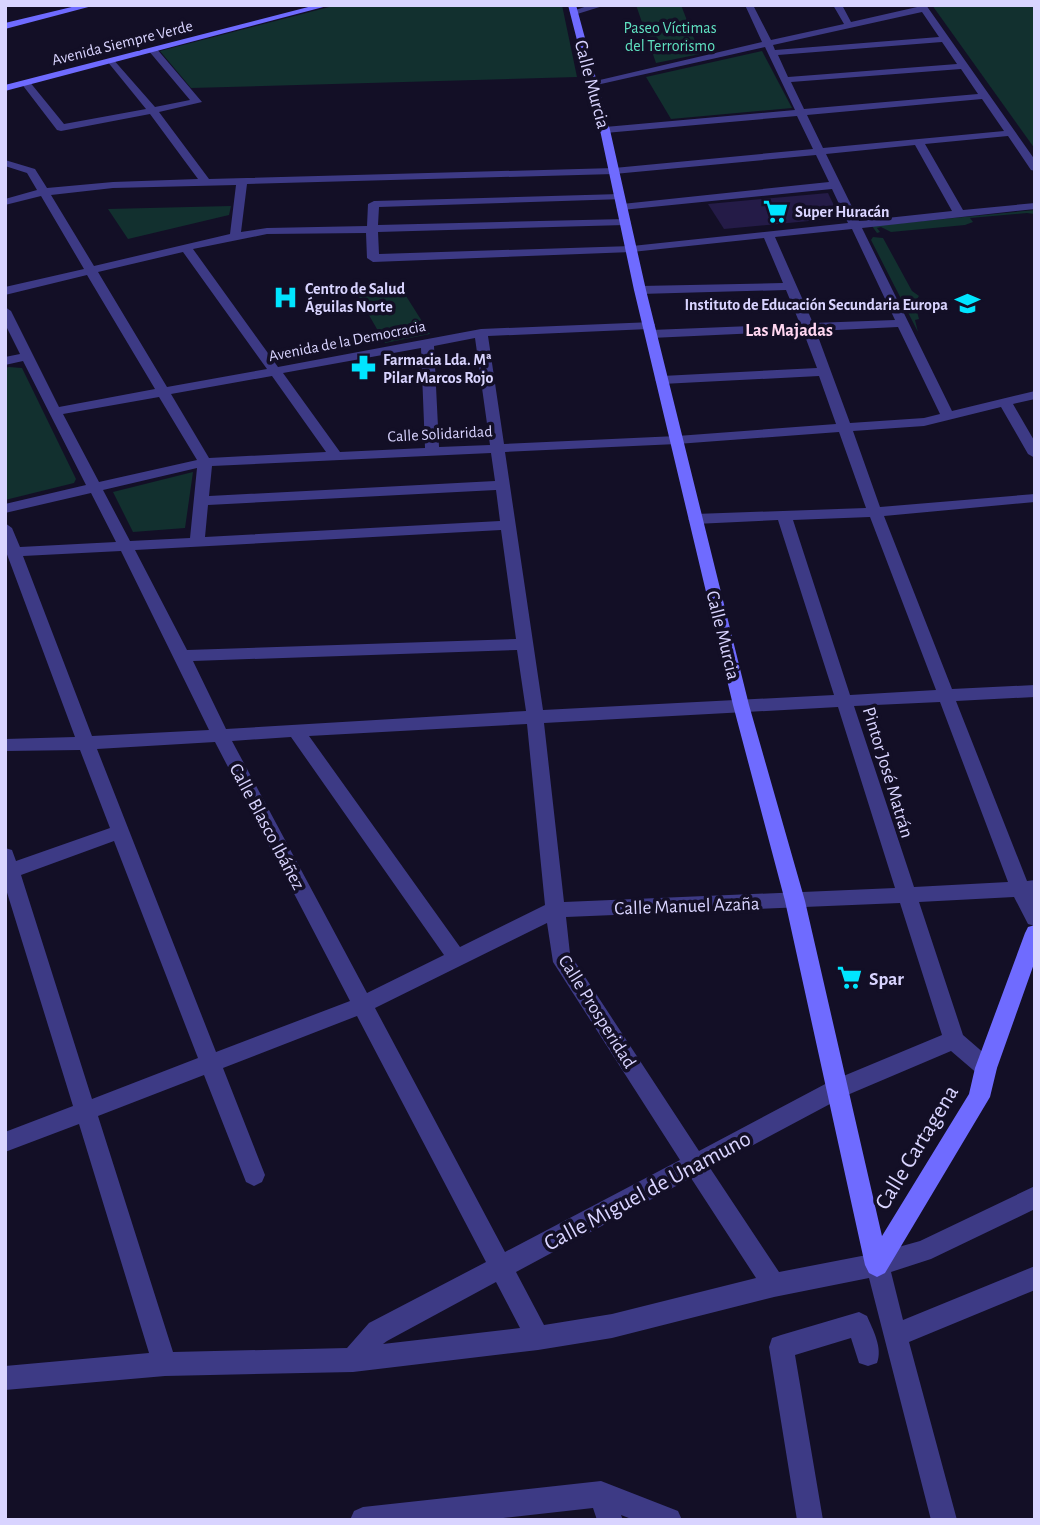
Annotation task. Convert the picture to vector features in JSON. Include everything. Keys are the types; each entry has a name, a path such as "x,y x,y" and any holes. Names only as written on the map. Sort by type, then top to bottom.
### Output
{"street":[{"path":"5,26 92,5"},
{"name":"Avenida Siempre Verde","path":"5,88 327,5"},
{"path":"573,9 602,5"},
{"path":"749,5 948,417"},
{"path":"837,5 849,26"},
{"path":"592,83 770,48 922,7 1035,168"},
{"name":"Calle Murcia","path":"573,9 605,130 640,290 741,705 795,901 877,1265"},
{"path":"770,48 945,39"},
{"path":"26,83 61,128 197,102 153,50"},
{"path":"112,61 206,183"},
{"path":"785,80 963,66"},
{"path":"605,130 985,96"},
{"path":"5,202 44,192 96,186 614,170 1010,133"},
{"path":"918,141 958,212"},
{"path":"5,163 31,170 205,462 197,542"},
{"path":"373,178 373,258 632,249 958,212 1035,206"},
{"path":"235,236 242,183"},
{"path":"5,291 235,236 267,231 372,229 622,209 836,185"},
{"path":"374,204 622,209"},
{"path":"768,235 808,327 822,372 947,698 1027,887 1035,918"},
{"path":"187,249 336,456"},
{"path":"640,290 789,286"},
{"name":"Calle Blasco Ibáñez","path":"5,311 54,412 184,656 220,735 538,1338"},
{"name":"Avenida de la Democracia","path":"54,412 481,333 901,323"},
{"path":"481,333 496,447"},
{"path":"427,342 432,452"},
{"path":"5,361 27,356"},
{"path":"662,380 822,372"},
{"name":"Calle Solidaridad","path":"5,509 205,462 677,440 924,422 1035,395"},
{"path":"1005,403 1035,454"},
{"name":"Calle Prosperidad","path":"496,447 536,717 560,956 774,1285"},
{"path":"201,501 502,485"},
{"path":"695,519 875,512 1035,498"},
{"name":"Pintor José Matrán","path":"784,516 954,1040"},
{"path":"16,552 508,526"},
{"path":"5,528 254,1175"},
{"path":"184,656 526,644"},
{"path":"5,745 87,743 741,705 947,698 1035,691"},
{"path":"295,730 456,957"},
{"path":"120,832 7,867 165,1364"},
{"name":"Calle Manuel Azaña","path":"5,1142 362,1005 554,910 795,901 1027,887"},
{"name":"Calle Cartagena","path":"877,1265 979,1097 986,1068 1035,933"},
{"path":"954,1040 986,1068"},
{"name":"Calle Miguel de Unamuno","path":"353,1360 378,1332 695,1163 837,1089 954,1040"},
{"path":"5,1378 165,1364 353,1360 538,1338 612,1326 774,1285 877,1265 923,1251 1035,1197"},
{"path":"877,1265 944,1520"},
{"path":"897,1335 1035,1278"},
{"path":"810,1520 781,1347 859,1324 868,1354"},
{"path":"601,1494 610,1520"},
{"path":"363,1520 472,1513 601,1494 669,1520"}],"green space":[{"path":"337,5 562,5 577,77 191,88 160,51"},
{"name":"Paseo Víctimas del Terrorismo","path":"636,5 681,5 700,54 656,63"},
{"path":"932,5 1035,5 1035,149"},
{"path":"762,51 792,108 671,119 646,77"},
{"path":"231,206 229,215 128,239 108,209"},
{"path":"1035,210 1035,214 970,218 973,222 965,225 891,232 881,227 877,228 880,232 877,233 872,226"},
{"path":"873,237 883,238 912,291 919,296 912,306 916,308 919,319 915,320 918,332 871,240"},
{"path":"401,288 430,334 385,343 358,296"},
{"path":"5,368 22,368 76,479 74,483 5,500"},
{"path":"193,472 185,528 133,532 113,492"}],"building":[{"name":"Super Huracán","path":"828,193 840,218 724,229 708,204"}],"place":[{"name":"Super Huracán","path":"775,211"},
{"name":"Centro de Salud Águilas Norte","path":"285,297"},
{"name":"Instituto de Educación Secundaria Europa","path":"968,304"},
{"name":"Farmacia Lda. Mª Pilar Marcos Rojo","path":"363,368"},
{"name":"Spar","path":"849,978"}],"district":[{"name":"Las Majadas","path":"789,330"}]}
